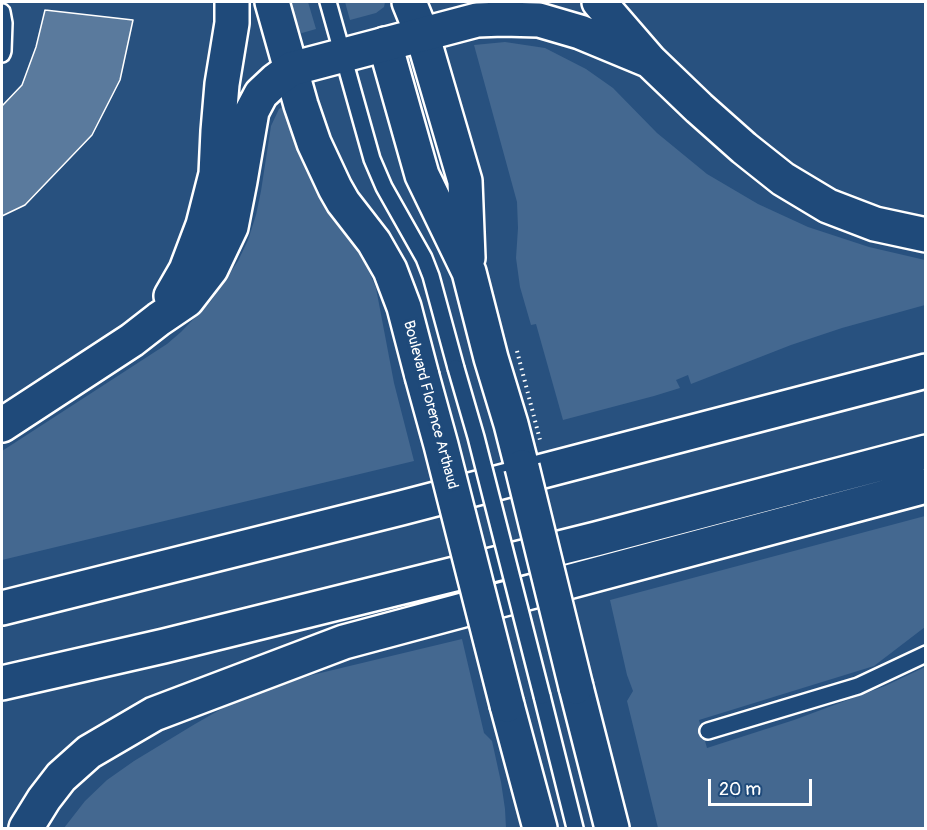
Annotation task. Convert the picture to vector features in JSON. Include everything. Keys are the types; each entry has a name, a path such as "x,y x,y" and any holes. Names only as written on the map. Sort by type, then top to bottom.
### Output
{"main road":[{"path":"159,319 186,270 203,225 212,192 216,174 222,84 232,22 232,2"},
{"name":"Boulevard Florence Arthaud","path":"272,2 314,143 343,202 374,242 398,286 540,828"},
{"path":"409,2 422,34 465,181 469,272"},
{"path":"599,2 650,62 744,148 783,179 828,206 875,224 926,235"},
{"path":"2,425 132,340 188,300 211,269 231,227 252,111 261,94 291,69 477,20 502,19 539,20 580,32 650,62"},
{"path":"385,44 422,175 469,272 511,424 612,828"},
{"path":"2,608 401,508 926,371"},
{"path":"2,683 175,643 596,539 926,452"},
{"path":"26,828 61,777 82,758 154,714 344,642 926,486"}],"lane":[{"path":"328,2 372,159 384,188 427,267 438,299 476,437 575,828"},
{"path":"2,12 4,23 2,54"},
{"path":"708,731 858,686 926,654"}],"shaded area":[{"path":"289,2 308,2 316,29 302,33 298,31"},
{"path":"345,2 385,2 384,7 376,13 350,20"},
{"path":"505,42 545,48 586,69 613,88 657,133 707,174 758,204 808,227 869,247 925,260 925,305 791,345 691,384 688,375 676,380 680,388 563,420 536,324 531,325 520,287 516,258 517,202 474,45"},
{"path":"282,107 286,109 314,187 323,203 362,255 376,288 394,383 414,461 2,560 2,451 167,344 211,301 238,261 248,240 261,191 271,126"},
{"path":"925,516 925,627 874,666 699,720 707,748 794,720 885,686 925,667 925,828 658,828 627,701 633,691 627,675 610,600"},
{"path":"462,639 484,733 492,741 501,782 506,828 64,828 85,801 107,780 134,761 223,708 250,696 312,675"}],"building":[{"path":"45,10 133,20 120,80 92,135 25,205 2,216 2,106 22,85 36,47"}]}
